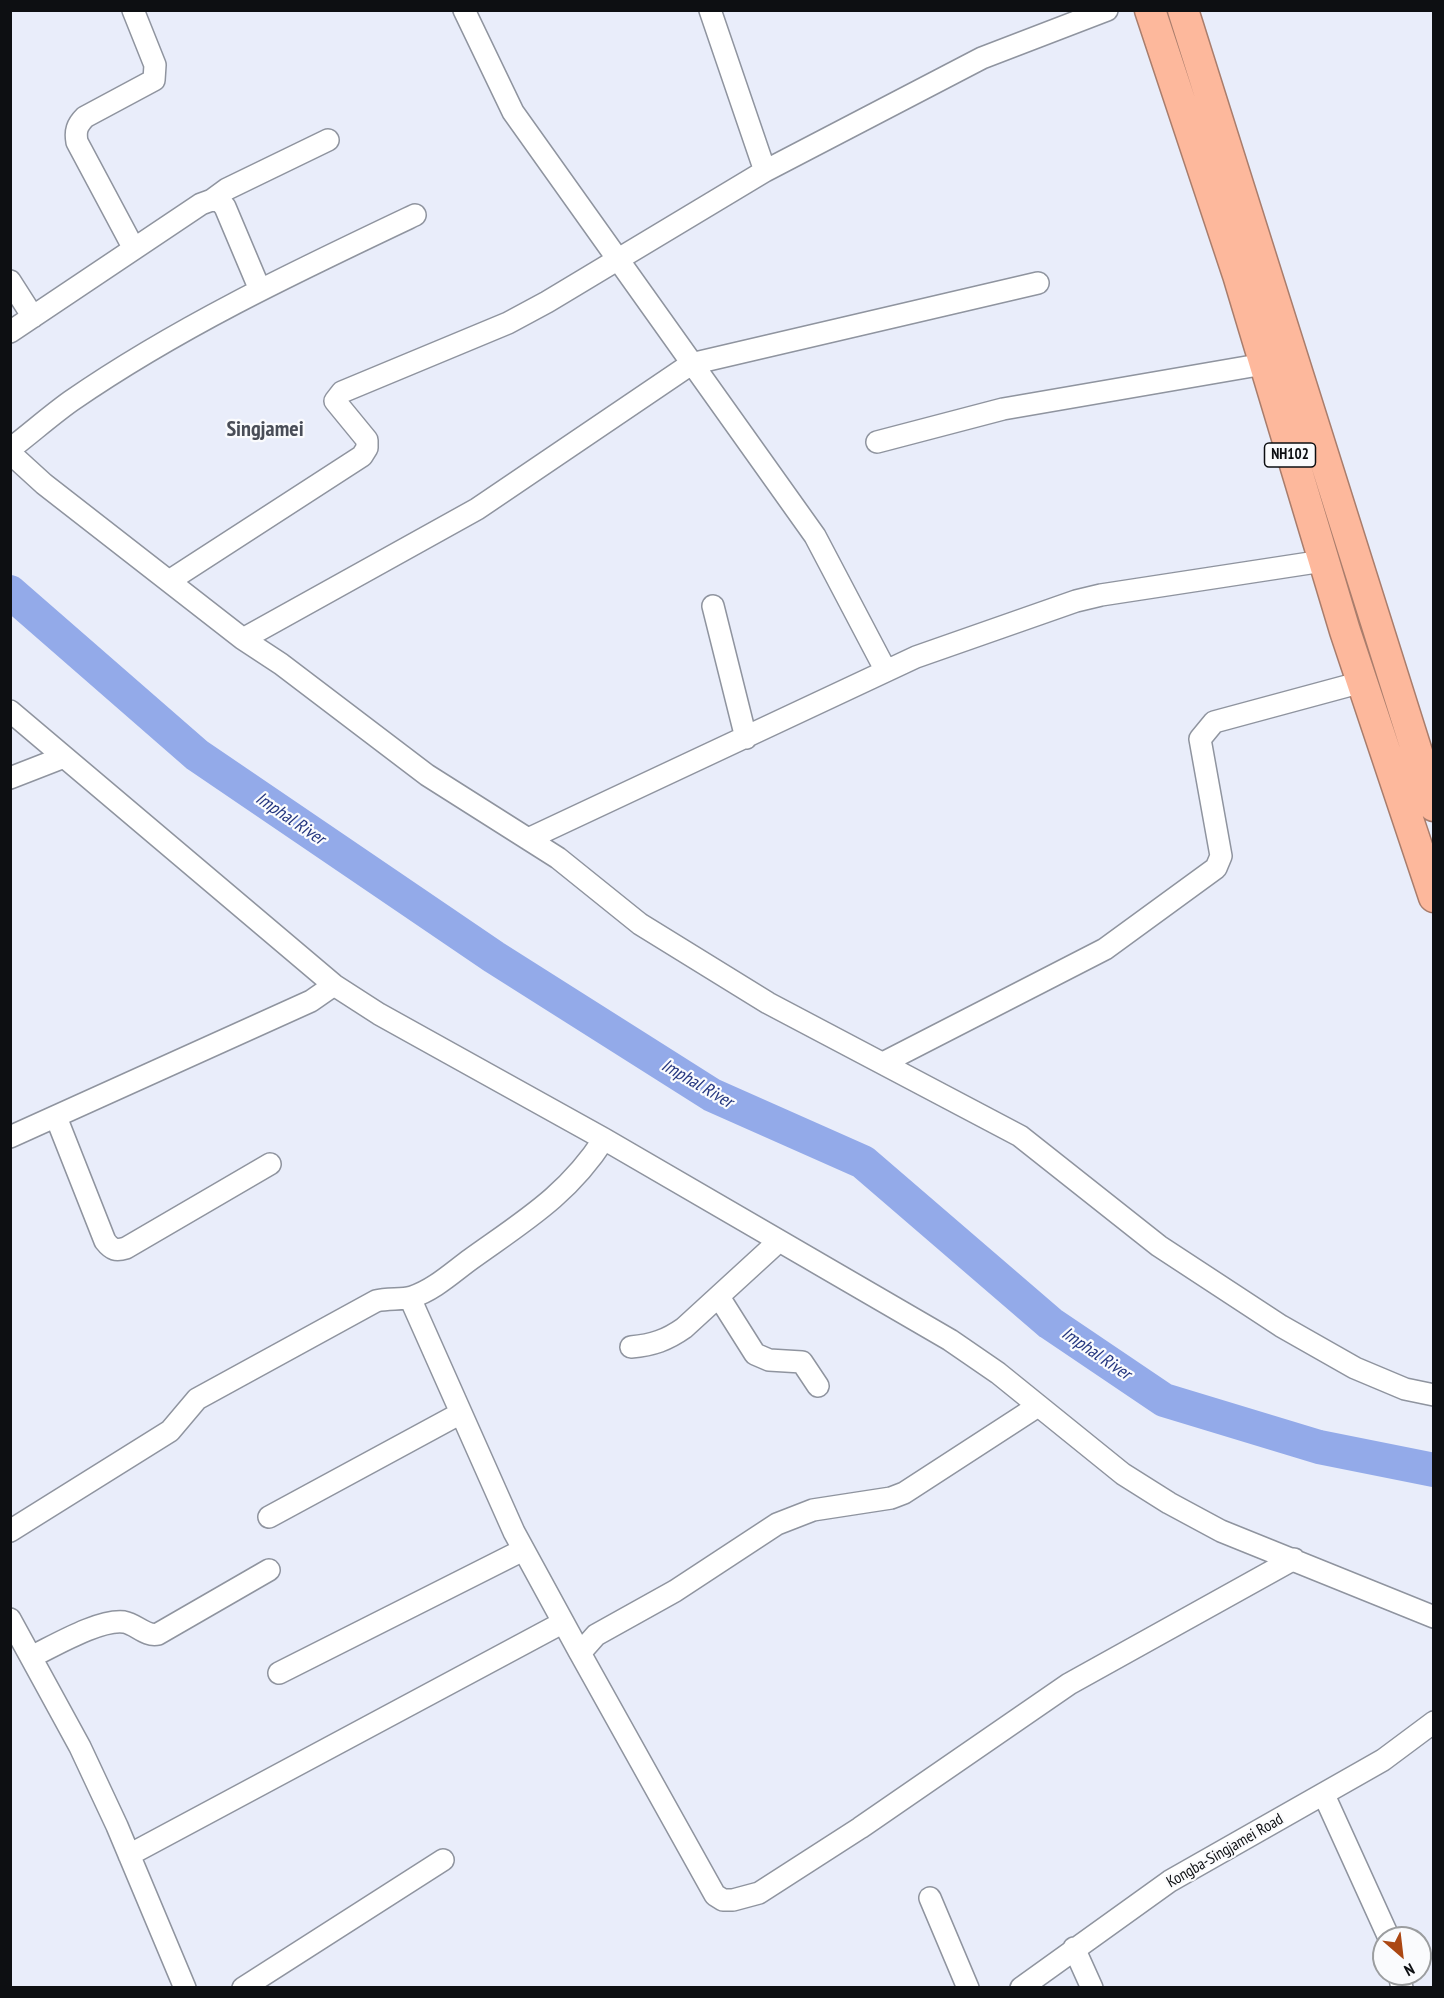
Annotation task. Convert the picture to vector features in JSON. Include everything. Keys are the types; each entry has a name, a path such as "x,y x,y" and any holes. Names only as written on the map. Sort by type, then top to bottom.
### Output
{"highway":[{"name":"NH102","path":"1150,10 1238,275 1323,561 1434,897"},
{"name":"NH102","path":"1183,10 1434,806"}],"street":[{"path":"133,10 155,65 154,80 85,117 78,123 75,132 77,142 133,248"},
{"path":"464,10 513,112 691,364 734,419 815,536 886,671"},
{"path":"710,10 765,171"},
{"path":"169,581 362,456 368,448 367,440 338,407 335,401 336,396 508,322 547,302 765,171 982,58 1107,10"},
{"path":"10,332 201,204 328,140"},
{"path":"212,200 220,201 225,207 260,290"},
{"path":"415,215 260,290 151,350 70,402 10,451 44,484 243,639 281,664 427,775 558,858 640,924 768,1003 1020,1136 1159,1246 1281,1326 1355,1368 1405,1389 1434,1395"},
{"path":"10,280 33,317"},
{"path":"243,639 477,509 691,364 1038,283"},
{"path":"877,442 1003,409 1264,364"},
{"path":"528,839 916,657 1076,601 1128,590 1188,584 1323,561"},
{"path":"713,606 746,738"},
{"path":"883,1063 1105,949 1216,868 1221,856 1200,739 1214,722 1362,682"},
{"path":"10,711 334,985 379,1014 604,1139 950,1340 998,1373 1123,1474 1169,1503 1221,1532 1294,1559 1434,1617"},
{"path":"10,778 64,757"},
{"path":"10,1137 311,1001 334,985"},
{"path":"56,1116 105,1241 111,1249 118,1251 270,1164"},
{"path":"10,1530 170,1431 197,1399 376,1301 393,1297 410,1298 435,1285 553,1200 573,1181 604,1139"},
{"path":"631,1347 651,1345 669,1339 719,1297 779,1241"},
{"path":"719,1297 755,1354 769,1360 802,1362 818,1386"},
{"path":"410,1298 523,1550 709,1887 723,1900 733,1900 759,1893 860,1828 1069,1684 1294,1559"},
{"path":"580,1653 596,1635 675,1591 777,1524 813,1510 891,1498 904,1493 1038,1406"},
{"path":"269,1517 461,1413"},
{"path":"279,1673 523,1550"},
{"path":"31,1657 108,1624 123,1622 153,1635 158,1634 269,1570"},
{"path":"10,1619 80,1747 185,1988"},
{"path":"129,1855 562,1623"},
{"name":"Kongba-Singjamei Road","path":"1021,1988 1170,1881 1383,1760 1434,1722"},
{"path":"1324,1795 1384,1926"},
{"path":"243,1988 443,1860"},
{"path":"930,1898 968,1988"},
{"path":"1074,1948 1092,1988"}],"waterway":[{"name":"Imphal River","path":"10,592 197,755 494,957 712,1095 863,1162 1050,1323 1164,1400 1319,1447 1434,1470"}],"district":[{"name":"Singjamei","path":"265,430"}]}
